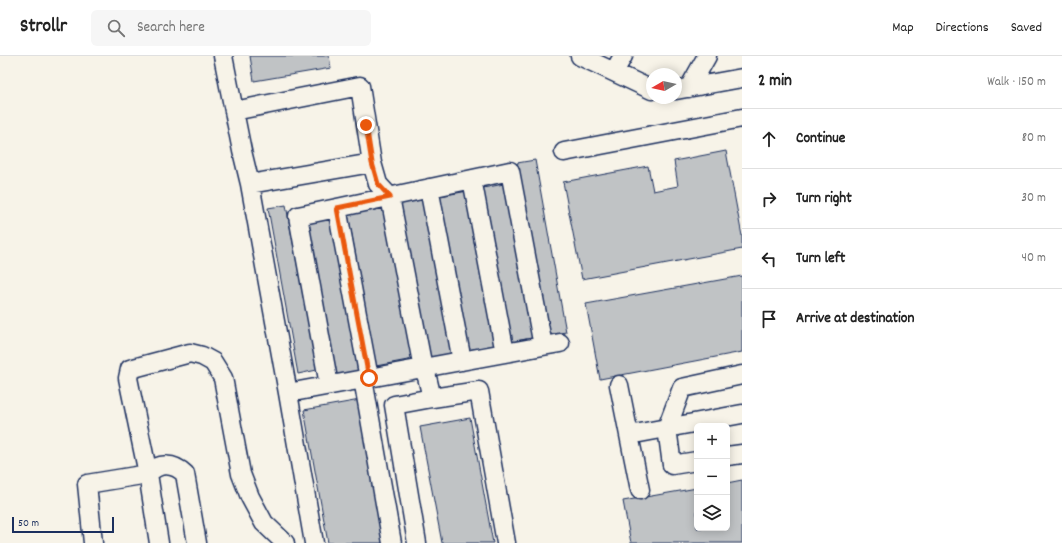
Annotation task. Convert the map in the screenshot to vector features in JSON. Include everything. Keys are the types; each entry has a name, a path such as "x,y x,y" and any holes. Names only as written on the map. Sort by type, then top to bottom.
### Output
{"lane":[{"path":"223,56 250,184 314,543"},
{"path":"580,56 646,87"},
{"path":"614,72 623,56"},
{"path":"682,89 706,56"},
{"path":"682,89 742,78"},
{"path":"234,111 360,86 372,163 378,184 390,197 423,368 427,377 432,398"},
{"path":"564,152 742,118"},
{"path":"250,184 372,163"},
{"path":"329,385 298,216 510,171 543,346"},
{"path":"472,179 504,353"},
{"path":"429,188 462,361"},
{"path":"337,208 392,543"},
{"path":"288,393 560,343"},
{"path":"159,543 148,474 128,378 130,369 190,353 202,356 213,362 222,378 241,474 250,497 264,523 285,543"},
{"path":"694,461 672,465 667,428 682,388 742,376"},
{"path":"619,385 640,490"},
{"path":"417,543 394,405 479,391 506,543"},
{"path":"629,435 742,414"},
{"path":"730,456 742,454"},
{"path":"93,543 86,484 148,474 154,468 166,465 179,468 184,474 197,543"}],"building":[{"path":"250,56 329,56 331,68 254,81"},
{"path":"726,151 742,236 742,249 582,279 563,182 648,166 653,191 678,186 674,161"},
{"path":"535,160 566,332 547,335 517,163"},
{"path":"504,184 532,338 511,342 483,188"},
{"path":"468,191 496,345 468,350 440,196"},
{"path":"424,199 453,353 429,358 400,204"},
{"path":"286,205 317,370 298,374 268,208"},
{"path":"386,208 413,359 376,366 348,214"},
{"path":"330,217 358,371 336,375 308,221"},
{"path":"742,276 742,352 600,379 586,304"},
{"path":"360,400 386,543 328,543 304,410"},
{"path":"470,418 493,543 442,543 420,427"},
{"path":"742,480 742,543 631,543 623,501 694,489 694,531 730,531 730,482"}],"route":[{"path":"366,125 372,163 378,184 390,197 337,208 369,378"}]}
